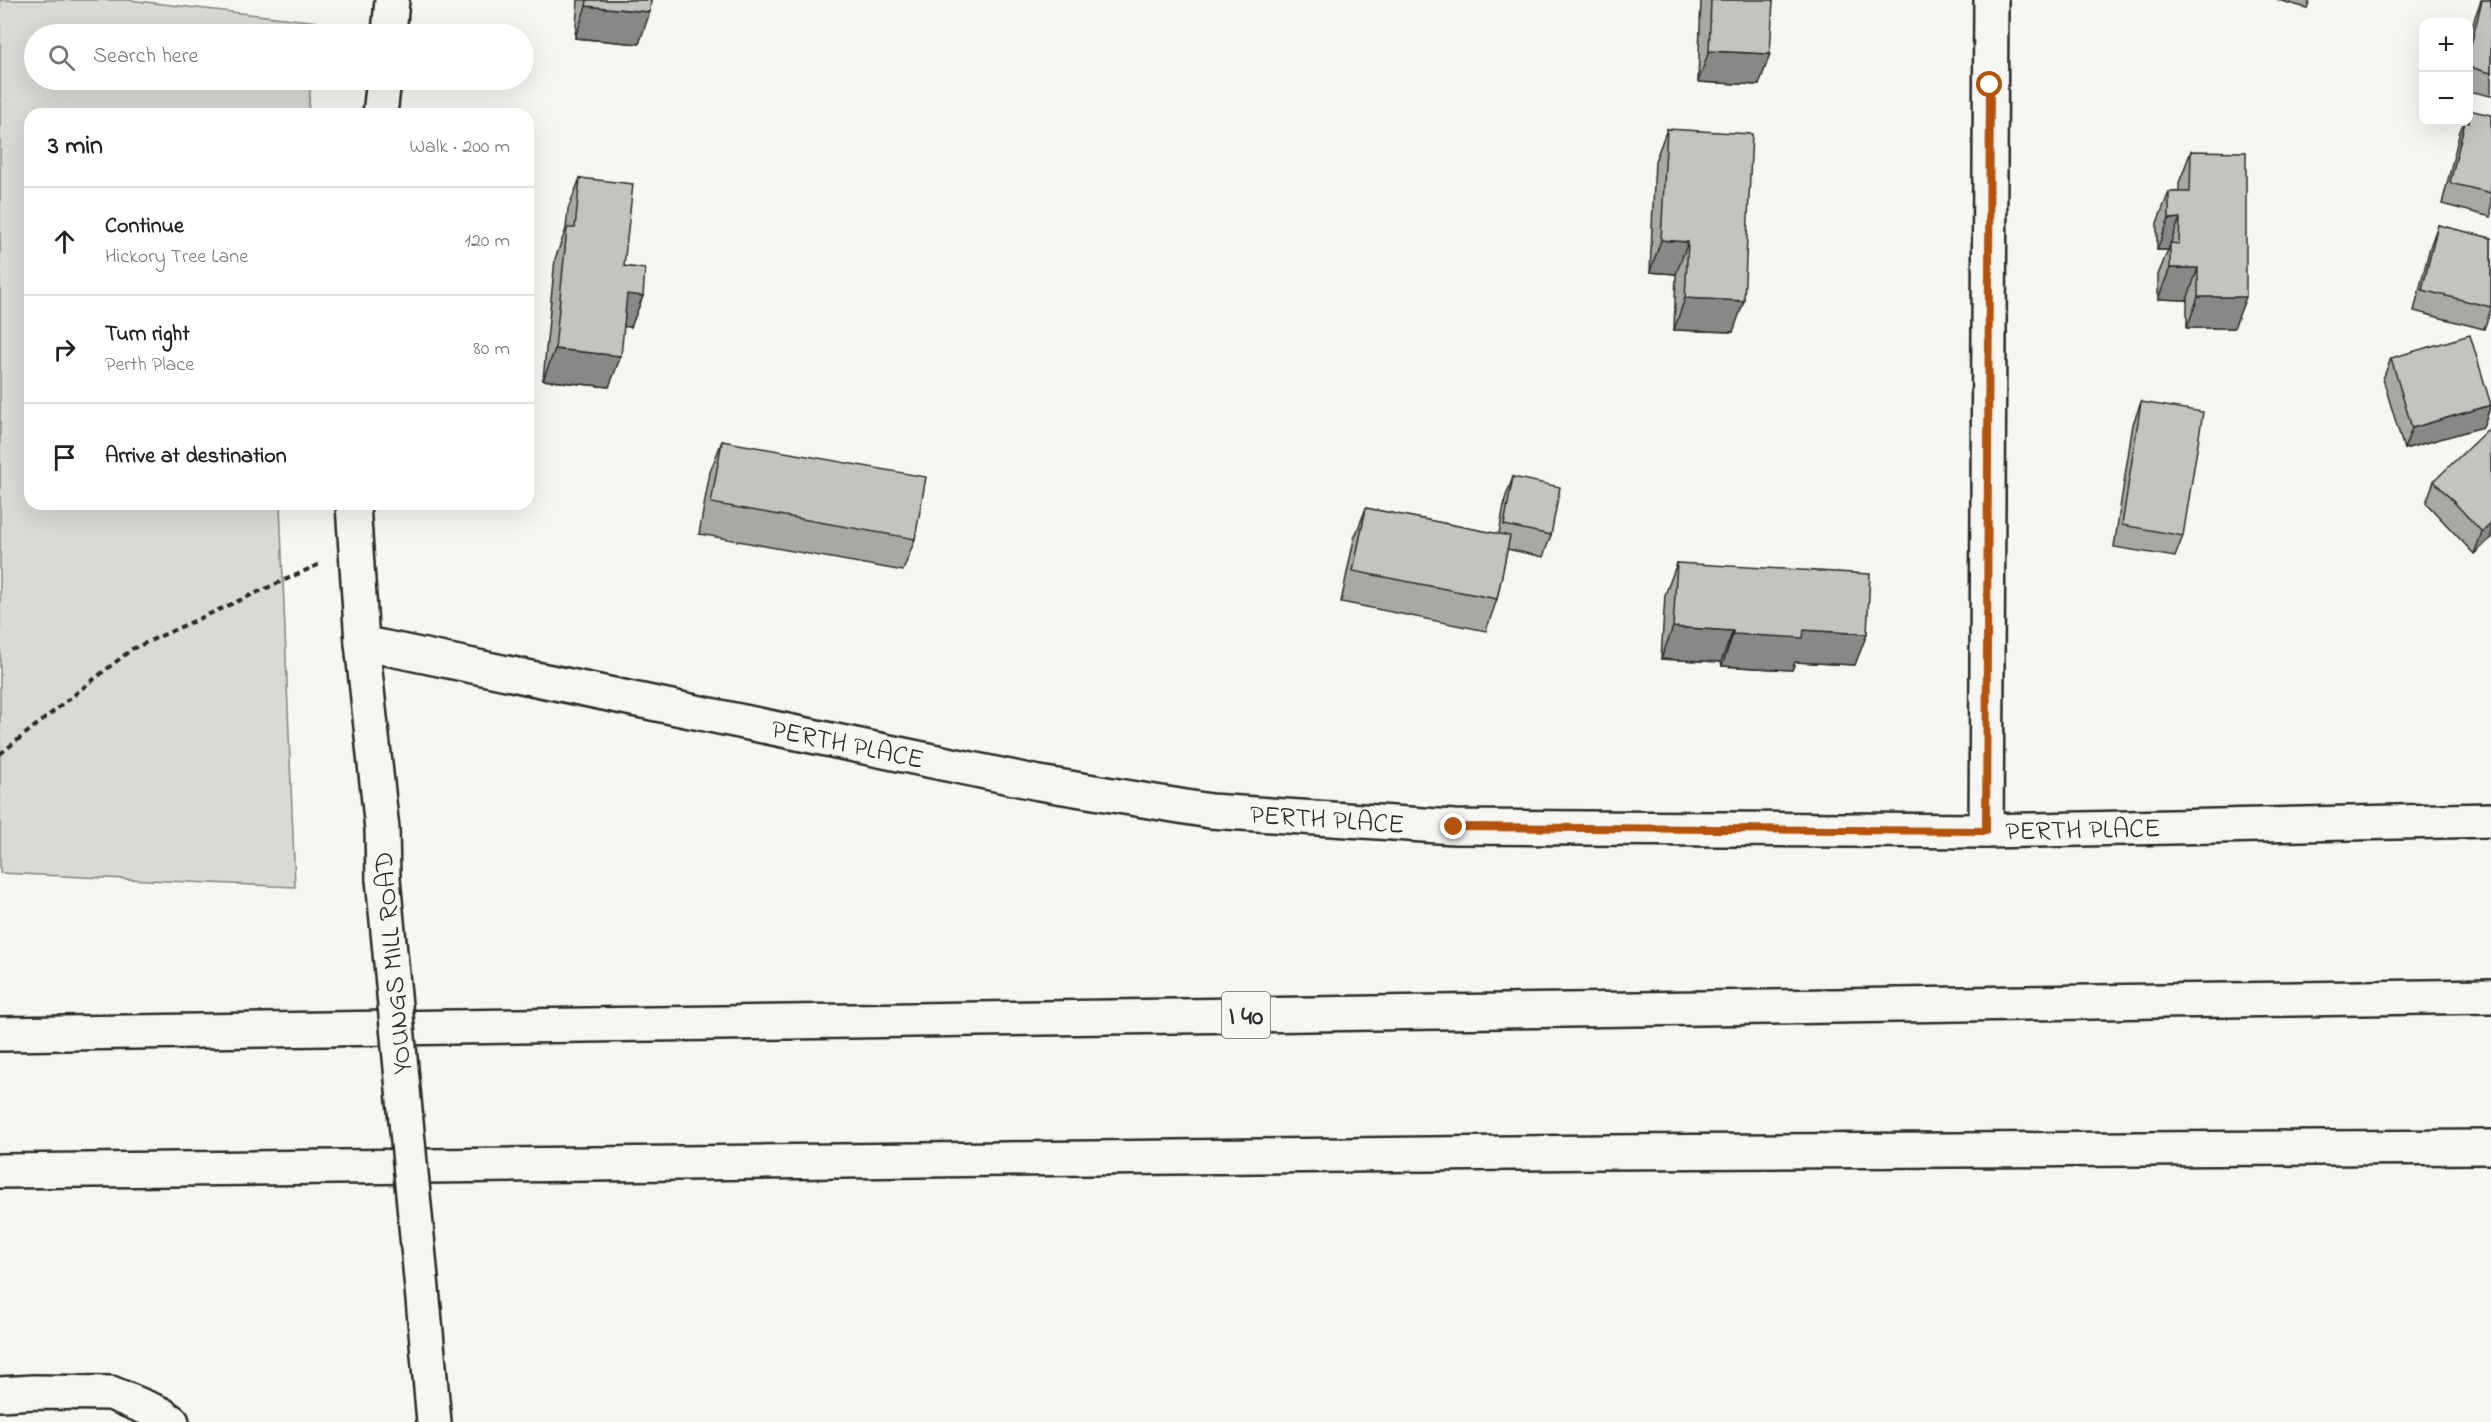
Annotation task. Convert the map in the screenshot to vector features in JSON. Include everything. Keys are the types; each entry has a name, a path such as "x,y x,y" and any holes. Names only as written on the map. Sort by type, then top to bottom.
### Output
{"main road":[{"path":"390,24 392,0"},
{"path":"1986,831 1991,0"},
{"path":"381,108 383,90"},
{"name":"YOUNGS MILL ROAD","path":"353,510 362,643 382,829 383,879 434,1422"},
{"name":"PERTH PLACE","path":"362,643 1039,783 1210,812 1454,827 1986,831 2491,820"},
{"name":"I 40","path":"0,1034 2491,996"},
{"path":"0,1171 1606,1152 2491,1147"},
{"path":"0,1394 34,1392 111,1394 161,1414 172,1422"}],"path":[{"path":"0,753 132,649 356,548"}],"shaded area":[{"path":"0,0 129,0 317,22 317,24 24,24 24,90 310,90 309,108 24,108 24,510 280,510 295,887 0,873"}],"building":[{"path":"587,0 651,0 650,12 586,6"},
{"path":"1711,0 1773,0 1770,54 1709,51"},
{"path":"2482,0 2491,0 2491,73 2473,68 2473,37"},
{"path":"2473,111 2491,115 2491,193 2450,183 2464,126 2473,126"},
{"path":"1667,129 1752,134 1744,301 1685,298 1688,242 1661,240"},
{"path":"2191,151 2246,152 2246,297 2198,297 2198,268 2170,268 2170,243 2179,244 2180,218 2169,219 2169,192 2190,192"},
{"path":"580,178 633,184 624,266 645,269 643,296 627,294 621,356 555,349 567,228 575,228"},
{"path":"2438,225 2491,238 2491,307 2422,290"},
{"path":"2470,335 2491,405 2412,428 2391,358"},
{"path":"2141,402 2203,412 2183,536 2122,525"},
{"path":"2487,430 2491,434 2491,524 2482,532 2434,481"},
{"path":"722,441 926,477 915,539 711,503"},
{"path":"1513,477 1560,487 1551,535 1504,525"},
{"path":"1366,508 1510,536 1497,599 1353,571"},
{"path":"1677,563 1870,574 1867,634 1804,630 1803,638 1733,634 1733,631 1673,627"}],"route":[{"path":"1454,827 1986,831 1990,85"}]}
